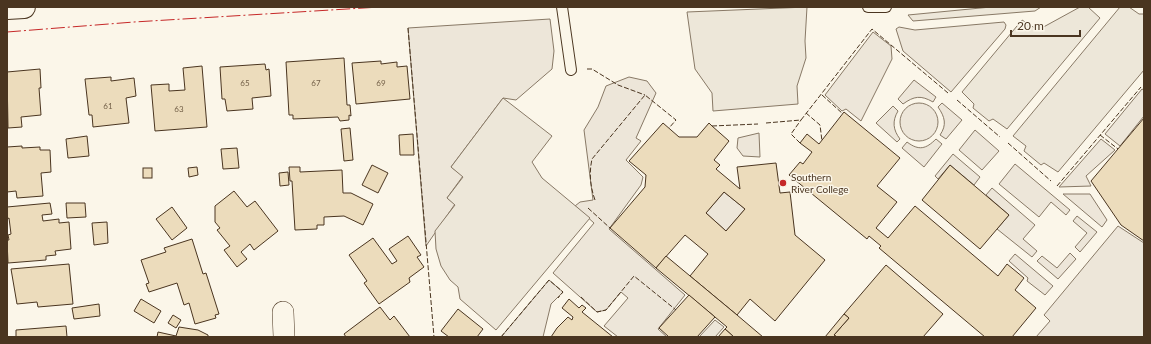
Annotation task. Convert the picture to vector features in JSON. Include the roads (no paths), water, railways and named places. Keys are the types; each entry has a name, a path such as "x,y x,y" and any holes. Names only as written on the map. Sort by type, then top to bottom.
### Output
{"main road":[{"path":"7,8 24,7"}],"street":[{"path":"283,312 284,337"}],"lane":[{"path":"562,7 571,70"},
{"path":"868,7 886,7"}],"place":[{"name":"Southern River College","path":"783,183"}]}
